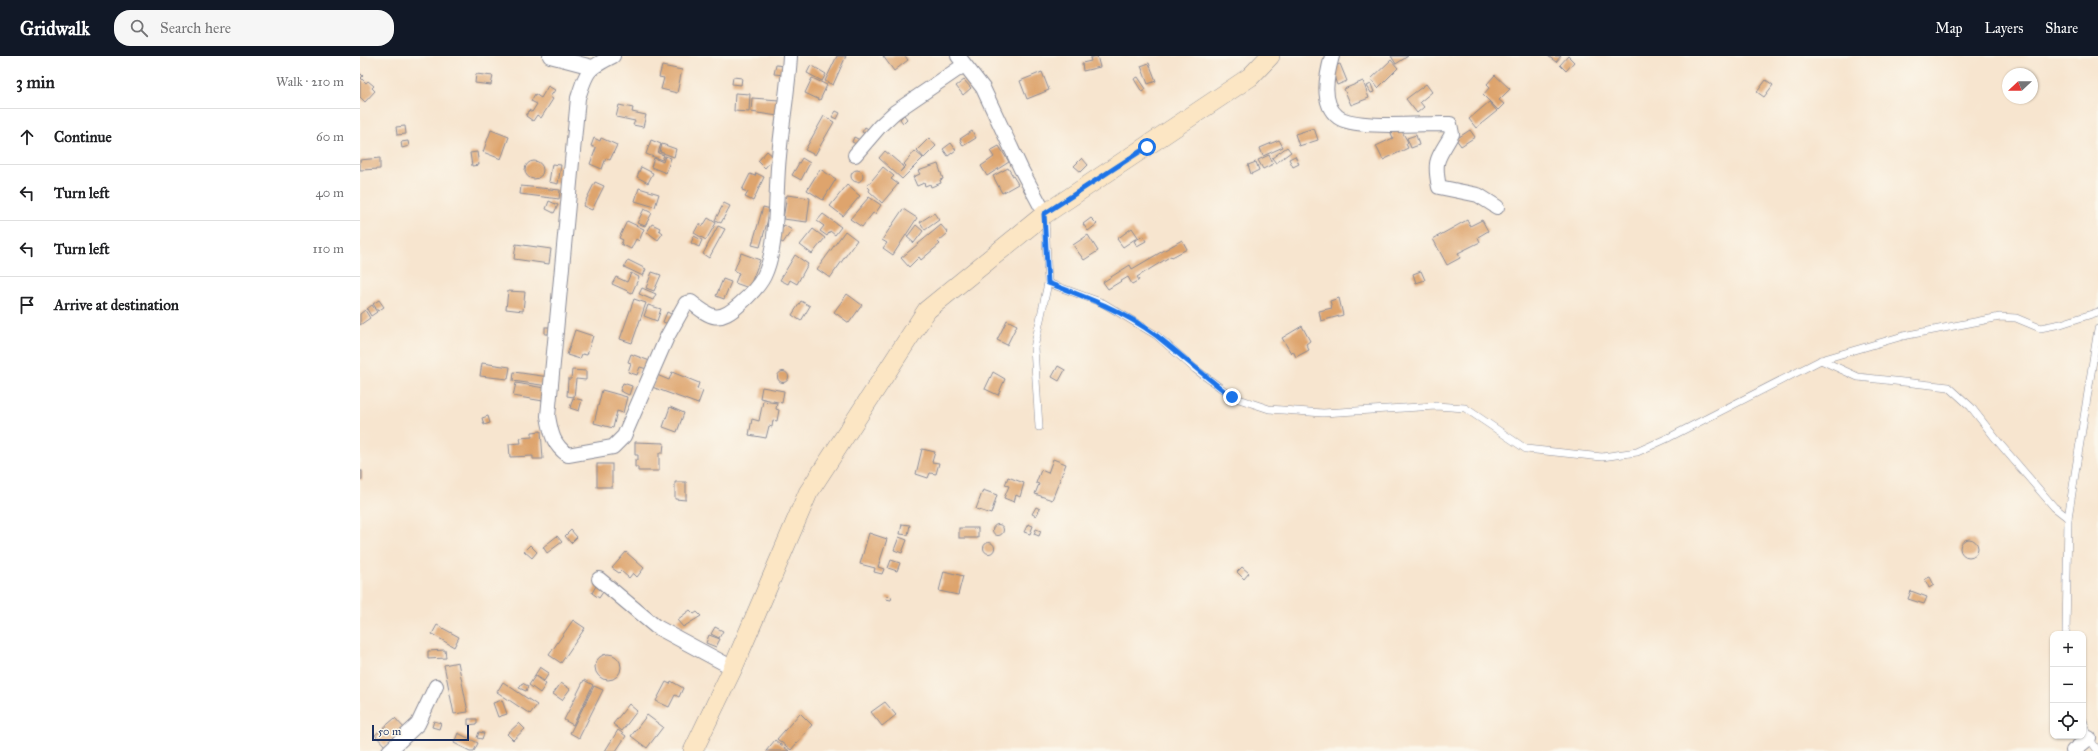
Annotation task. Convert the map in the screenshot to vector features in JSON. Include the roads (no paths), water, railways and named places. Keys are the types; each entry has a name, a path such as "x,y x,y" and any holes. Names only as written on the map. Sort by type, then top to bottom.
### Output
{"main road":[{"path":"693,751 733,668 808,494 927,310 1044,214 1250,77 1270,56"}],"street":[{"path":"550,56 592,66"},
{"path":"613,56 592,66 586,74 578,98 548,416 553,441 560,450 568,455 613,447 624,436 667,337 686,302 691,302 710,315 720,317 728,315 747,298 764,277 772,249 776,184 788,93 790,56"},
{"path":"1332,56 1328,71 1327,92 1330,106 1338,117 1356,123 1450,124 1452,134 1437,156 1436,173 1439,187 1478,195 1497,206"},
{"path":"855,156 880,126 895,112 961,60 983,88 1044,214"},
{"path":"599,579 655,626 733,668"},
{"path":"389,751 418,724 436,686"},
{"path":"2073,751 2089,738"}],"lane":[{"path":"1039,427 1034,348 1048,283 1044,214"},
{"path":"1048,283 1103,304 1156,335 1195,369 1232,397 1269,409 1323,413 1436,406 1465,408 1526,449 1602,457 1636,452 1821,360 1903,336 2000,317 2016,318 2040,328 2062,324 2098,312"},
{"path":"2066,631 2068,518 2098,329"},
{"path":"1821,360 1858,377 1949,387 1971,407 2000,444 2050,501 2068,518"},
{"path":"2086,729 2089,738 2098,751"}]}
